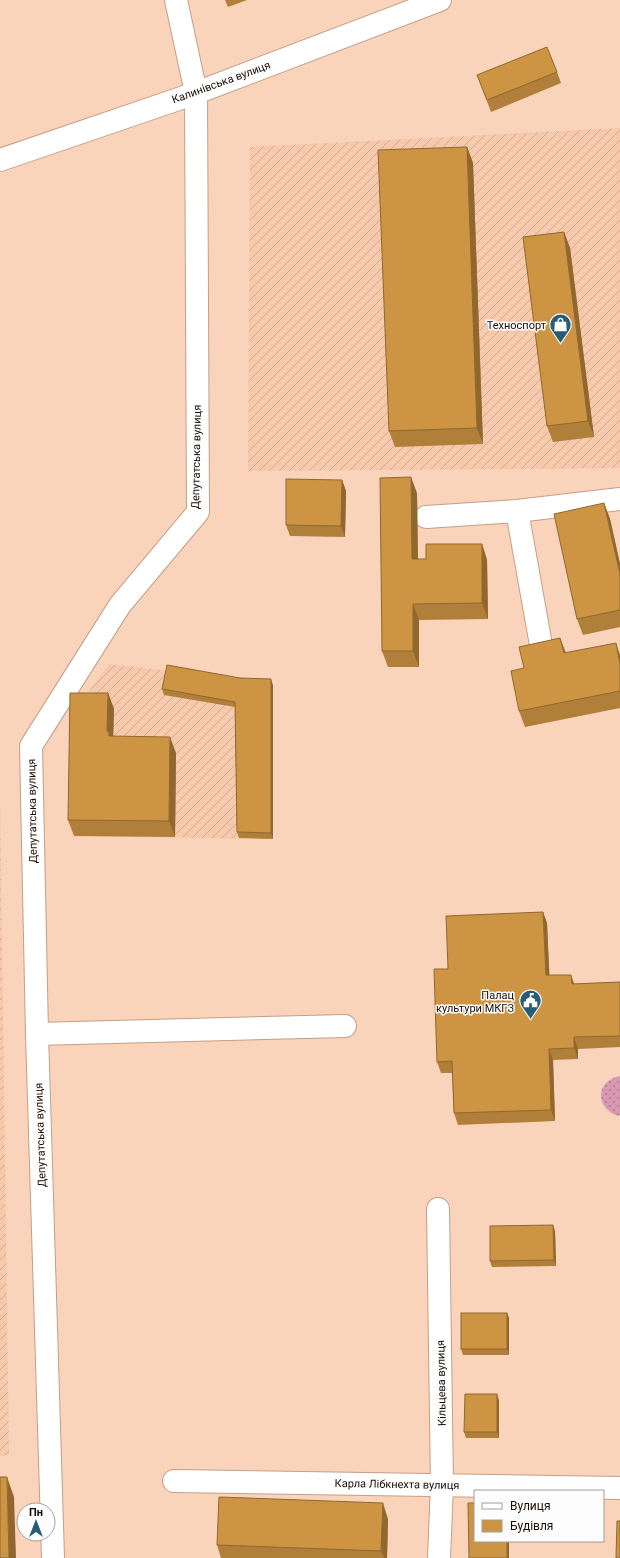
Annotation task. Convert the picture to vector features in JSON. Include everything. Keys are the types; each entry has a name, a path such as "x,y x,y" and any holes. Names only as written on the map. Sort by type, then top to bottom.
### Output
{"street":[{"name":"Депутатська вулиця","path":"53,1558 37,1034 31,746 120,605 198,512 196,93 176,0"},
{"name":"Калинівська вулиця","path":"0,160 196,93 440,0"},
{"path":"426,517 518,511 620,499"},
{"path":"518,511 541,645"},
{"path":"37,1034 345,1026"},
{"name":"Кільцева вулиця","path":"438,1209 442,1485 439,1558"},
{"name":"Карла Лібкнехта вулиця","path":"174,1481 620,1488"}],"shaded area":[{"path":"620,128 620,468 248,471 250,147"},
{"path":"109,664 169,671 242,684 273,839 74,836 76,709"},
{"path":"0,797 9,1455 0,1456"},
{"path":"620,1076 620,1115 618,1116 610,1112 605,1107 601,1095 602,1089 606,1083"}],"building":[{"path":"547,47 557,72 487,100 477,75"},
{"path":"467,147 477,428 389,431 378,150"},
{"name":"Техноспорт","path":"564,232 588,421 547,426 523,237"},
{"path":"411,477 412,559 426,559 426,544 482,544 482,603 413,604 413,651 382,651 380,478"},
{"path":"286,479 342,480 341,526 286,525"},
{"path":"604,503 620,574 620,610 577,619 554,514"},
{"path":"560,638 564,653 616,643 620,664 620,691 519,711 511,671 524,668 519,647"},
{"path":"167,665 240,678 271,679 271,833 237,832 235,702 162,689"},
{"path":"70,693 108,693 107,731 109,732 109,736 170,737 169,821 68,820"},
{"name":"Палац культури МКГЗ","path":"543,912 546,975 571,975 572,984 620,982 620,1036 574,1037 574,1048 549,1049 551,1110 454,1113 452,1061 437,1062 434,969 448,969 446,916"},
{"path":"553,1225 554,1260 490,1261 490,1226"},
{"path":"461,1313 507,1313 507,1349 461,1349"},
{"path":"465,1394 497,1394 497,1432 464,1432"},
{"path":"0,1477 7,1477 9,1558 0,1558"},
{"path":"219,1497 383,1503 381,1551 217,1545"},
{"path":"468,1503 474,1503 474,1542 507,1542 507,1558 469,1558"},
{"path":"617,1521 620,1521 620,1558 616,1558"}],"place":[{"name":"Техноспорт","path":"561,344"},
{"name":"Палац культури МКГЗ","path":"530,1020"}]}
